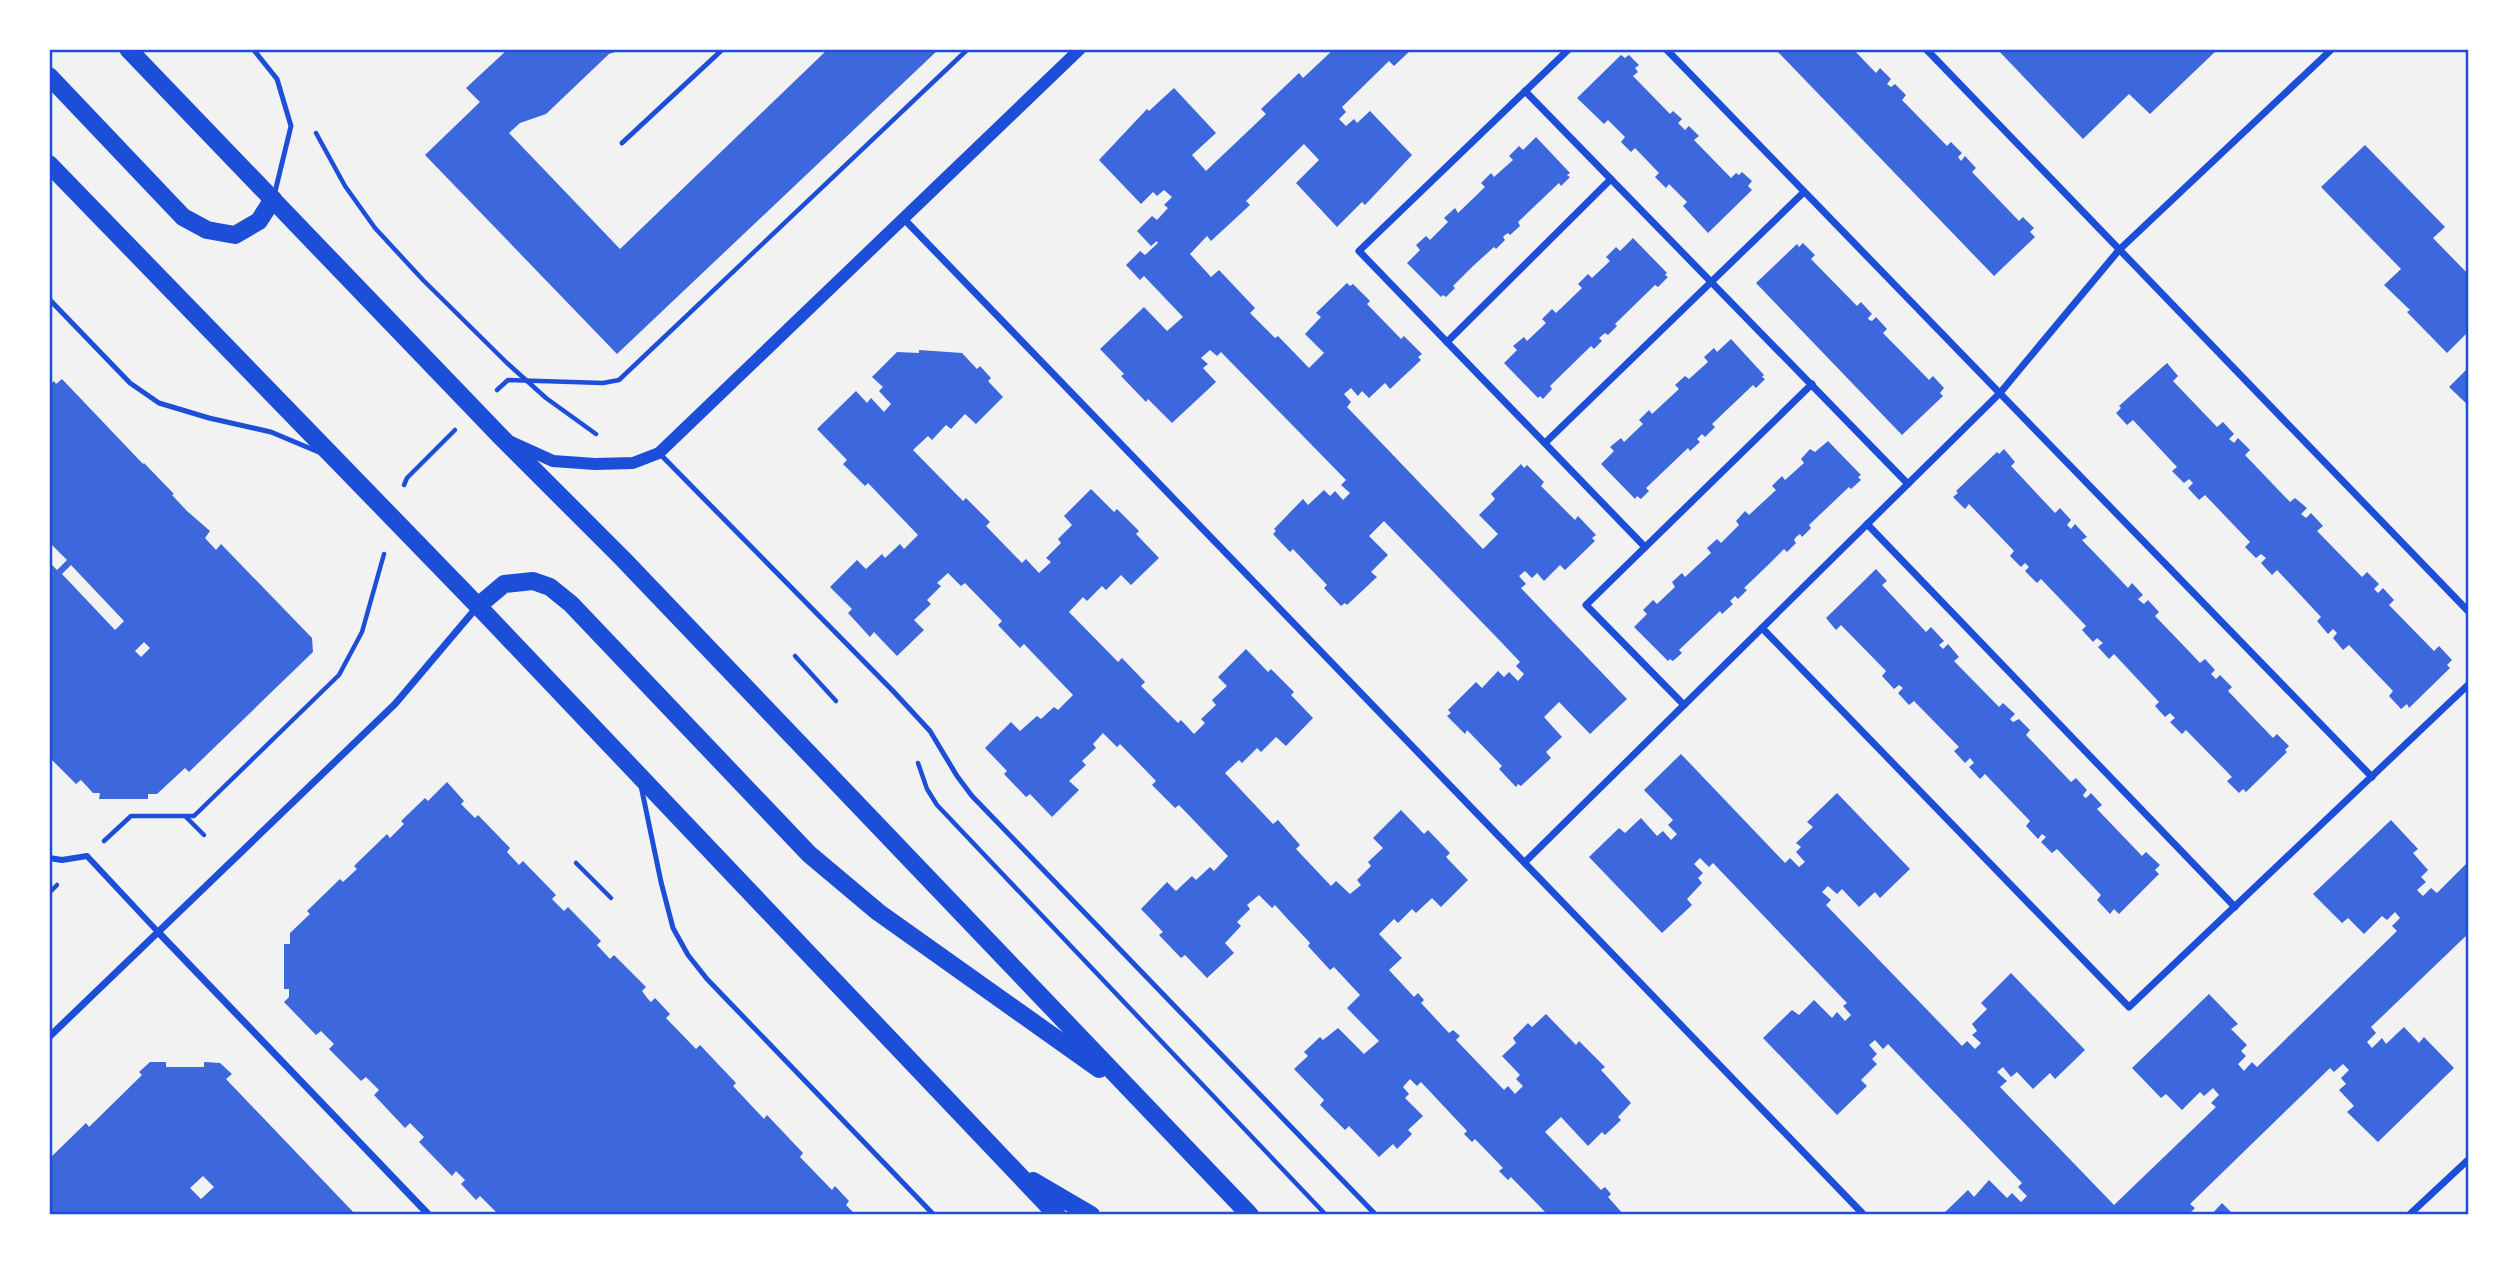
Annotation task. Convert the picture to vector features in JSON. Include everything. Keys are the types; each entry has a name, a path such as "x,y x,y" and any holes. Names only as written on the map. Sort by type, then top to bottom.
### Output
{"main road":[{"path":"128,49 501,437 632,569 1250,1215"},
{"path":"49,76 183,218 207,230 235,235 259,221 273,199"},
{"path":"49,164 478,606 1057,1215"},
{"path":"478,606 504,584 533,581 550,587 571,604 808,854 878,912 1133,1093"},
{"path":"1015,1171 1091,1215"}],"street":[{"path":"501,437 553,461 633,463 659,453 1080,49"},
{"path":"1569,49 1360,251 1645,547"},
{"path":"1666,49 2372,777"},
{"path":"1926,49 2469,612"},
{"path":"1525,862 2000,393 2119,250 2332,49"},
{"path":"1525,91 1908,484"},
{"path":"1447,342 1611,179"},
{"path":"1545,443 1804,191"},
{"path":"902,218 1864,1215"},
{"path":"1684,705 1586,605 1812,384"},
{"path":"1867,524 2235,907"},
{"path":"49,1037 395,704 478,606"},
{"path":"1762,628 2129,1007 2469,684"},
{"path":"49,859 87,856 429,1215"},
{"path":"2409,1215 2469,1158"}],"lane":[{"path":"253,49 277,79 291,126 273,199"},
{"path":"622,143 723,49"},
{"path":"49,299 130,383 159,403 271,432 332,458"},
{"path":"659,453 893,691 930,731 972,796 1376,1215"},
{"path":"639,776 673,928 688,955 707,979 934,1215"}],"path":[{"path":"508,380 603,383 620,380 968,49"},
{"path":"312,122 345,187 375,228 423,280 525,379 546,398 599,436"},
{"path":"407,478 444,440"},
{"path":"49,893 131,816 194,816 339,675 362,632"},
{"path":"795,656 836,701"},
{"path":"916,757 927,789 937,805 1326,1215"},
{"path":"186,816 204,835"},
{"path":"576,863 611,898"}],"building":[{"path":"508,49 624,49 609,54 546,114 520,123 509,133 620,249 828,49 939,49 617,354 425,155 480,102 466,88"},
{"path":"1334,49 1412,49 1394,66 1389,61 1342,107 1346,112 1339,119 1346,126 1354,119 1357,123 1370,111 1412,155 1365,205 1362,202 1337,227 1296,183 1319,160 1304,144 1246,201 1250,205 1211,241 1207,236 1190,254 1211,277 1219,270 1255,308 1250,313 1275,338 1278,336 1309,368 1324,353 1305,334 1321,317 1316,313 1347,283 1350,286 1353,284 1370,301 1367,304 1401,339 1404,336 1422,354 1418,357 1421,360 1390,389 1385,383 1369,398 1362,391 1358,396 1351,388 1344,394 1351,402 1347,407 1483,549 1498,534 1479,515 1495,499 1491,494 1521,464 1524,468 1527,465 1544,482 1541,486 1575,520 1578,516 1596,535 1592,538 1595,541 1565,570 1560,565 1544,581 1537,573 1532,578 1525,571 1519,576 1526,584 1521,588 1627,699 1590,734 1559,702 1544,717 1562,737 1546,752 1551,758 1521,786 1518,784 1516,787 1499,769 1502,766 1467,730 1465,734 1447,716 1451,713 1448,710 1476,682 1482,688 1498,671 1504,677 1509,672 1518,681 1524,674 1516,666 1520,662 1384,521 1369,536 1388,555 1371,572 1377,577 1347,605 1345,603 1341,606 1324,588 1327,585 1293,549 1290,552 1273,534 1276,531 1274,529 1303,499 1308,505 1324,490 1330,496 1335,491 1343,500 1350,493 1341,485 1346,480 1221,352 1217,356 1210,350 1201,358 1208,364 1203,368 1216,382 1172,423 1148,399 1146,402 1100,349 1144,307 1167,331 1183,317 1144,276 1140,280 1126,265 1140,251 1145,255 1158,243 1157,241 1151,246 1137,231 1152,216 1157,220 1168,208 1164,205 1172,197 1164,190 1157,196 1153,192 1141,204 1099,160 1147,109 1149,111 1174,88 1216,133 1192,155 1206,171 1266,114 1261,109 1299,73 1303,78"},
{"path":"1775,49 1853,49 1876,73 1880,68 1891,79 1887,84 1891,87 1895,84 1906,95 1902,100 1947,146 1951,142 1962,153 1958,157 1961,161 1965,156 1976,168 1972,172 2019,221 2023,217 2034,228 2030,232 2035,237 1994,276"},
{"path":"1997,49 2218,49 2150,114 2129,94 2083,139"},
{"path":"1621,55 1625,58 1629,55 1639,65 1635,68 1638,72 1633,76 1670,114 1673,111 1682,119 1678,123 1685,130 1689,126 1699,136 1694,140 1731,178 1742,172 1752,181 1748,186 1752,190 1708,233 1683,206 1687,202 1669,184 1666,188 1655,177 1659,173 1635,148 1631,152 1621,142 1625,137 1608,120 1604,124 1577,98"},
{"path":"1536,137 1570,173 1567,175 1570,177 1561,186 1559,183 1518,222 1520,226 1510,235 1505,235 1505,240 1473,266 1446,297 1441,297 1407,263 1420,250 1416,245 1426,236 1430,240 1448,222 1444,218 1455,208 1458,213 1485,187 1481,183 1491,173 1494,177 1513,160 1509,156 1519,146 1523,150"},
{"path":"2365,145 2445,227 2433,238 2469,275 2469,331 2447,353 2384,285 2401,269 2321,187"},
{"path":"1633,238 1668,277 1658,287 1655,285 1615,324 1617,326 1608,335 1605,333 1599,338 1602,341 1594,349 1591,346 1550,386 1552,389 1543,399 1540,396 1538,398 1504,363 1517,350 1513,346 1524,337 1527,341 1546,323 1542,319 1552,309 1556,313 1582,288 1578,284 1588,274 1592,278 1610,261 1606,257 1616,247 1620,251"},
{"path":"1803,243 1815,255 1811,259 1857,306 1861,302 1872,314 1869,320 1872,321 1876,317 1887,329 1883,333 1929,380 1933,376 1944,388 1940,393 1943,396 1902,435 1756,283 1797,244 1799,247"},
{"path":"1731,339 1765,379 1756,388 1753,385 1712,424 1715,427 1705,437 1702,434 1697,439 1700,442 1690,451 1688,448 1646,488 1649,491 1641,499 1637,496 1635,499 1601,464 1614,451 1610,447 1621,438 1624,442 1643,424 1639,420 1649,410 1652,414 1679,389 1675,385 1685,376 1689,379 1708,362 1704,357 1714,348 1717,352"},
{"path":"919,350 962,353 977,369 980,366 991,378 988,381 1003,397 976,424 965,414 951,429 946,425 932,440 928,436 913,450 963,501 966,498 990,522 986,526 1022,563 1026,559 1039,573 1051,562 1046,558 1061,543 1058,539 1072,525 1064,516 1091,489 1114,512 1117,509 1139,531 1136,534 1159,558 1131,585 1121,575 1106,590 1102,586 1087,601 1083,597 1069,612 1118,662 1122,658 1145,682 1141,686 1178,723 1181,720 1194,734 1205,723 1201,719 1216,705 1212,700 1227,686 1218,677 1246,649 1268,672 1271,669 1294,692 1291,695 1313,718 1286,746 1276,737 1261,752 1257,748 1242,763 1239,760 1225,773 1273,824 1278,820 1300,845 1296,849 1331,886 1336,881 1350,894 1361,885 1357,880 1371,866 1368,862 1383,848 1373,838 1401,810 1424,834 1428,830 1450,853 1446,857 1468,880 1441,907 1432,898 1416,913 1412,909 1398,923 1394,919 1379,934 1402,958 1389,970 1414,997 1418,993 1424,1000 1421,1003 1449,1033 1453,1030 1460,1036 1456,1040 1504,1090 1508,1086 1515,1094 1523,1086 1516,1079 1520,1075 1502,1056 1516,1043 1513,1038 1528,1023 1532,1027 1546,1014 1576,1045 1579,1041 1605,1067 1601,1070 1631,1103 1618,1117 1621,1120 1605,1135 1602,1132 1588,1146 1561,1117 1545,1132 1601,1190 1605,1187 1611,1194 1608,1197 1624,1215 1548,1215 1511,1177 1508,1180 1499,1171 1503,1168 1475,1139 1472,1142 1464,1134 1467,1131 1421,1082 1417,1086 1410,1079 1403,1087 1409,1094 1405,1098 1423,1116 1408,1130 1412,1134 1397,1149 1393,1144 1379,1157 1349,1126 1345,1130 1320,1105 1324,1100 1294,1069 1308,1056 1304,1052 1320,1037 1323,1040 1338,1028 1364,1054 1379,1041 1347,1008 1360,995 1334,967 1330,970 1308,946 1310,943 1275,905 1272,908 1259,895 1247,905 1250,909 1237,922 1241,926 1225,943 1234,953 1207,978 1185,955 1181,958 1159,935 1163,932 1141,909 1167,882 1176,891 1192,876 1196,880 1210,867 1214,871 1228,856 1179,805 1175,808 1152,785 1156,781 1120,744 1117,747 1103,733 1093,744 1096,748 1082,761 1086,765 1069,781 1079,790 1052,817 1030,794 1026,797 1004,774 1007,771 985,748 1011,722 1020,731 1037,716 1041,719 1054,707 1058,710 1073,695 1024,644 1020,648 998,625 1002,621 965,583 961,586 948,573 937,583 941,586 927,600 931,604 914,620 924,630 897,656 874,632 870,637 848,613 852,609 830,587 857,560 866,569 882,554 885,558 900,544 904,549 918,535 868,483 865,486 843,464 847,460 817,429 856,391 867,403 871,398 884,412 891,404 879,391 883,387 872,377 897,352 919,353"},
{"path":"2167,363 2178,376 2173,381 2217,427 2223,422 2234,434 2229,439 2234,443 2238,438 2250,450 2245,455 2290,502 2295,498 2307,508 2301,514 2306,518 2311,513 2323,526 2317,531 2362,577 2367,572 2379,584 2374,589 2378,593 2383,588 2394,600 2389,605 2434,651 2439,646 2452,660 2447,665 2450,668 2409,708 2407,704 2401,709 2389,696 2393,691 2349,645 2343,650 2333,638 2337,633 2333,629 2328,634 2317,621 2321,617 2277,570 2272,575 2261,563 2266,558 2261,554 2256,558 2245,547 2250,542 2205,495 2199,500 2188,488 2193,483 2189,479 2184,483 2172,471 2177,467 2133,420 2127,425 2116,413 2121,408 2119,406"},
{"path":"2469,367 2469,406 2449,387"},
{"path":"62,379 174,494 172,495 187,511 210,531 205,538 216,550 221,544 312,638 313,652 189,772 185,768 157,794 148,794 148,799 99,799 100,793 93,793 81,780 76,784 49,757 49,562 57,570 67,560 49,542 49,385 54,381 56,384","holes":["71,565 124,621 115,630 62,574","144,642 150,648 141,657 135,651"]},
{"path":"1828,441 1861,475 1858,477 1861,480 1851,489 1849,487 1809,525 1811,528 1802,537 1800,534 1796,537 1796,543 1787,552 1784,549 1744,588 1747,590 1738,599 1735,596 1730,601 1733,604 1722,614 1720,611 1679,650 1682,653 1673,661 1668,661 1634,627 1647,614 1643,610 1653,600 1657,604 1675,587 1672,582 1682,573 1685,577 1711,553 1707,548 1717,539 1721,543 1739,525 1736,521 1745,511 1749,515 1776,490 1772,486 1782,476 1785,480 1804,463 1801,459 1810,449 1815,452"},
{"path":"2004,449 2015,462 2011,466 2055,513 2060,508 2071,520 2067,525 2071,529 2075,524 2087,537 2082,540 2128,588 2132,583 2143,595 2138,599 2144,604 2148,600 2159,612 2155,616 2200,663 2205,659 2215,670 2211,674 2216,679 2220,675 2232,687 2228,691 2273,738 2277,734 2289,746 2285,750 2287,752 2246,792 2243,789 2239,793 2227,781 2232,777 2186,730 2182,734 2170,722 2175,718 2170,713 2165,717 2155,706 2159,702 2114,654 2109,659 2098,647 2103,643 2097,638 2093,642 2082,630 2086,626 2041,579 2037,583 2025,571 2029,567 2025,563 2021,567 2010,556 2014,551 1969,504 1965,509 1953,497 1997,452 1999,454"},
{"path":"1876,569 1887,581 1882,585 1926,632 1931,627 1944,641 1939,645 1943,649 1948,644 1959,657 1954,661 1999,707 2003,703 2015,714 2010,719 2013,722 2019,719 2030,730 2026,735 2071,782 2076,778 2087,790 2084,797 2091,793 2102,805 2097,809 2142,856 2146,852 2160,865 2155,870 2159,874 2119,914 2114,909 2110,914 2097,900 2101,895 2057,849 2052,853 2041,842 2046,837 2042,834 2038,839 2026,826 2030,821 1985,774 1980,779 1969,767 1974,763 1970,758 1965,763 1954,751 1959,747 1914,701 1909,705 1898,693 1903,688 1899,685 1894,689 1882,676 1886,671 1841,625 1836,630 1826,618"},
{"path":"1681,754 1785,863 1790,858 1799,867 1805,862 1796,852 1801,847 1796,843 1813,827 1807,822 1837,793 1910,869 1880,898 1875,892 1859,907 1842,889 1837,894 1828,886 1822,892 1831,900 1826,905 1962,1046 1967,1041 1975,1049 1981,1043 1972,1035 1977,1031 1972,1024 1987,1009 1981,1003 2011,973 2085,1050 2055,1079 2050,1073 2033,1089 2017,1072 2011,1077 2003,1067 1997,1072 2007,1081 2000,1087 2114,1205 2216,1107 2211,1103 2219,1095 2213,1088 2204,1096 2200,1092 2182,1110 2166,1094 2161,1098 2132,1068 2209,994 2238,1024 2231,1029 2247,1045 2241,1051 2246,1056 2238,1064 2244,1071 2252,1062 2257,1067 2397,931 2392,926 2400,918 2395,912 2387,920 2382,916 2364,934 2348,918 2342,923 2313,894 2391,820 2418,849 2413,853 2428,870 2421,877 2426,882 2417,890 2423,896 2431,888 2437,893 2469,861 2469,933 2371,1027 2376,1033 2367,1042 2372,1048 2382,1038 2386,1044 2404,1027 2419,1043 2424,1037 2454,1068 2378,1142 2347,1112 2354,1106 2339,1090 2346,1084 2341,1078 2349,1070 2343,1064 2334,1072 2330,1068 2190,1204 2195,1208 2188,1215 1942,1215 1968,1190 1974,1197 1989,1180 2007,1198 2012,1193 2021,1202 2027,1196 2018,1187 2022,1183 1888,1044 1883,1049 1875,1040 1869,1045 1877,1054 1872,1059 1877,1064 1861,1080 1867,1086 1837,1115 1763,1038 1792,1010 1799,1015 1814,1000 1832,1018 1837,1012 1845,1021 1851,1015 1843,1006 1847,1003 1713,863 1709,867 1700,858 1694,864 1703,873 1698,878 1702,883 1687,899 1692,905 1662,933 1589,857 1619,828 1625,833 1641,818 1657,836 1663,831 1671,840 1677,834 1668,825 1673,820 1644,790"},
{"path":"447,782 464,801 461,804 475,818 478,815 510,848 507,852 519,865 523,861 556,895 552,899 564,911 568,907 601,941 597,945 610,959 614,955 646,987 642,991 648,999 651,1002 655,998 670,1014 666,1018 696,1049 700,1045 736,1083 733,1086 764,1119 767,1115 803,1153 800,1157 832,1190 835,1186 849,1201 846,1205 856,1215 499,1215 480,1196 476,1200 461,1184 465,1180 456,1171 452,1176 419,1142 424,1137 410,1123 405,1128 374,1095 379,1090 366,1077 361,1081 329,1049 334,1044 321,1031 316,1035 284,1002 289,997 289,989 284,989 284,944 290,944 290,933 310,914 307,911 340,879 343,882 357,869 354,866 387,834 390,838 404,824 401,821 425,798 428,801"},
{"path":"150,1062 166,1062 166,1067 204,1067 204,1062 220,1063 232,1074 226,1079 356,1215 49,1215 49,1159 86,1123 89,1127 142,1075 139,1072","holes":["203,1176 214,1187 201,1199 190,1188"]},
{"path":"2222,1203 2234,1215 2211,1215"}]}
